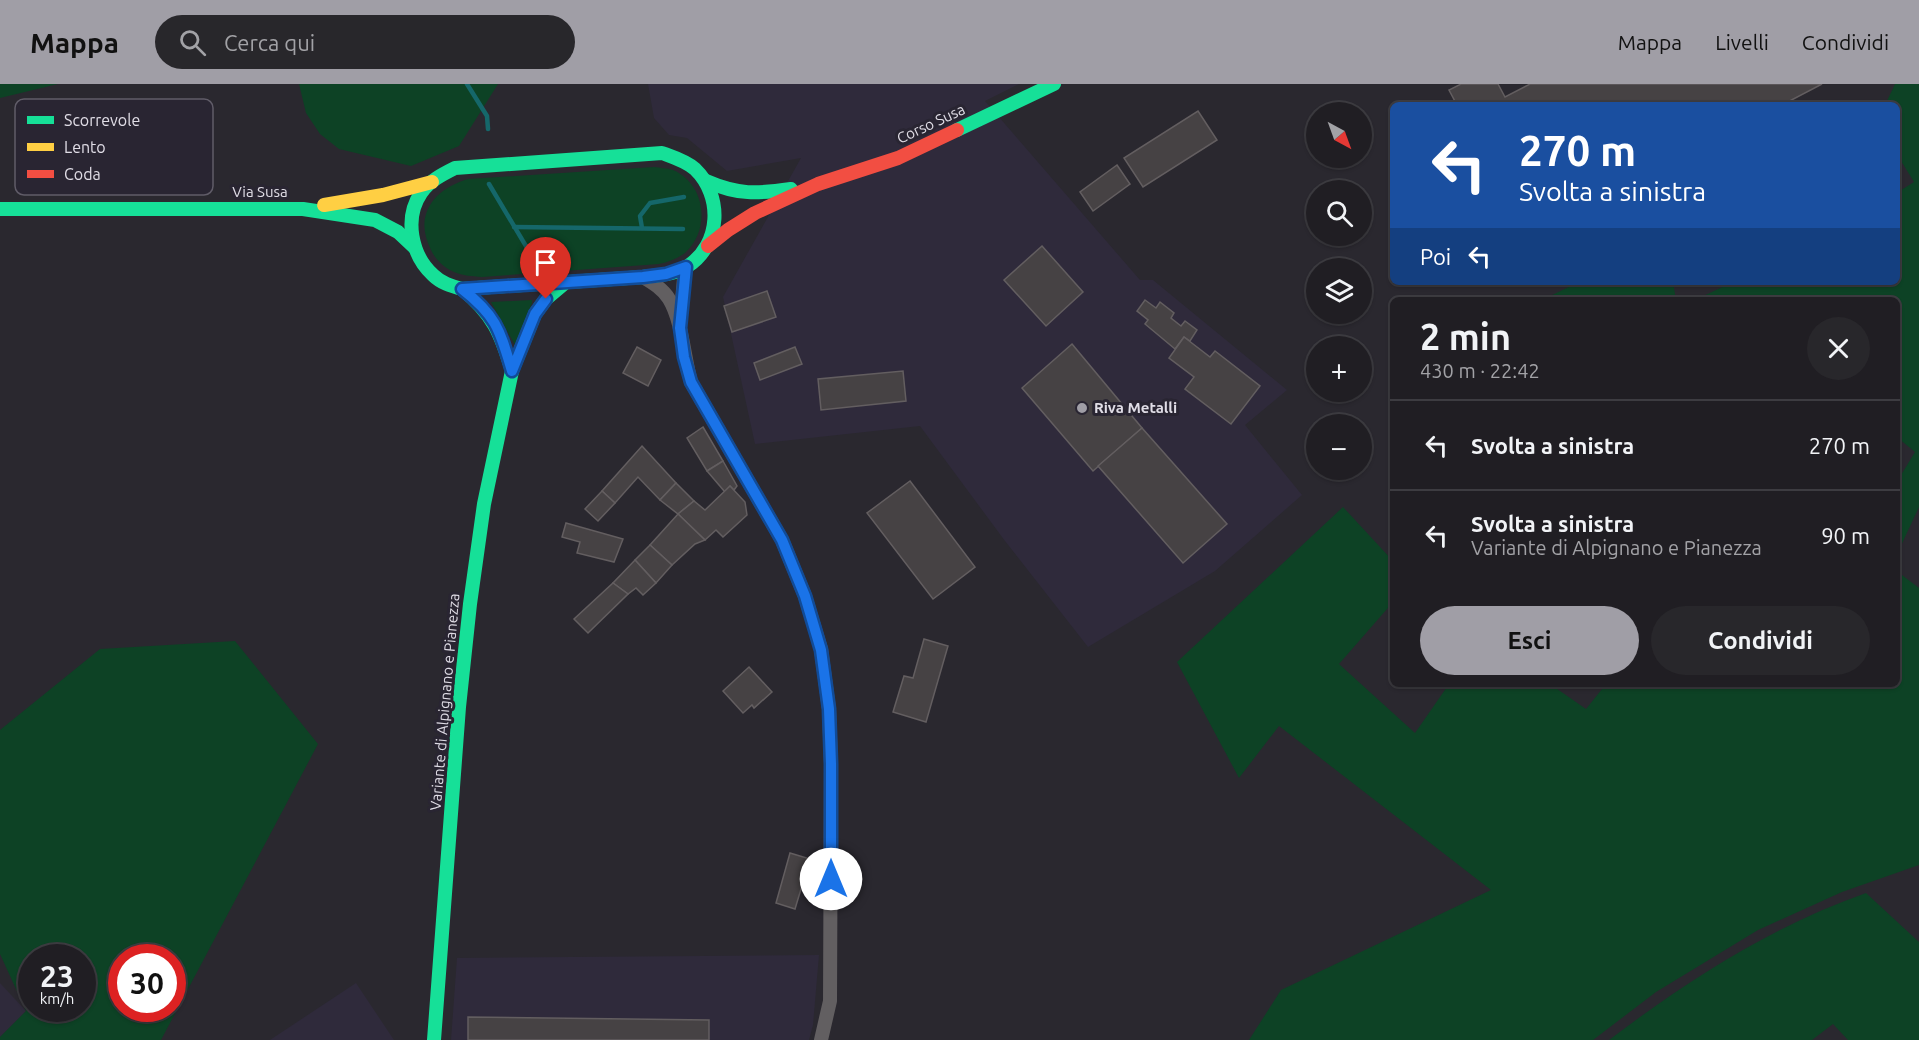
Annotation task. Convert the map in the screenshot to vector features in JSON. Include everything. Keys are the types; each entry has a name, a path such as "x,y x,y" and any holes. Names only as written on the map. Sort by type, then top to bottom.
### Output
{"main road":[{"name":"Corso Susa","path":"686,267 728,230 754,213 818,184 898,158 1054,84"},
{"path":"686,267 666,274 643,277 462,289 444,283 432,274 422,261 415,248 411,228 413,209 422,191 455,168 662,153 682,160 706,181 714,199 715,214 708,246"},
{"name":"Corso Susa","path":"706,181 735,193 757,194 818,184"},
{"name":"Via Susa","path":"303,209 383,195 432,182"},
{"name":"Via Susa","path":"0,209 303,209 375,220 398,232 415,248"},
{"name":"Variante di Alpignano e Pianezza","path":"434,1040 459,707 484,504 512,371 535,314 546,299 565,283"},
{"name":"Variante di Alpignano e Pianezza","path":"462,289 480,302 497,325 512,371"}],"street":[{"path":"680,328 686,267"},
{"path":"643,277 657,285 669,299 680,328 684,357 691,382 782,540 805,596 821,650 829,709 831,764 830,1001 821,1040"}],"shaded area":[{"path":"648,84 1019,84 985,101 1140,280 1153,280 1287,390 1245,425 1302,495 1215,571 1088,647 1005,541 920,426 755,444 723,297 801,158 727,171 687,138 669,135 654,118"},
{"path":"819,955 813,1025 809,1040 451,1040 457,958"},
{"path":"0,983 18,1002 18,1019 0,1037"},
{"path":"356,983 394,1040 270,1040"}],"green space":[{"path":"0,84 58,84 0,98"},
{"path":"299,84 498,84 459,146 411,166 339,149 320,134 306,113"},
{"path":"1895,84 1919,84 1919,507 1900,548 1900,477 1915,452 1900,440 1900,297 1701,297 1727,285 1900,285 1900,191 1914,182 1900,159 1900,102 1886,102"},
{"path":"654,167 673,170 684,177 698,196 701,208 699,232 685,253 676,259 659,264 482,277 457,273 443,266 437,260 426,237 424,226 430,205 445,189 468,179"},
{"path":"1573,285 1674,285 1676,297 1548,297"},
{"path":"532,300 532,303 515,345 491,302"},
{"path":"1343,507 1390,558 1390,606 1339,664 1415,733 1447,687 1554,687 1586,709 1604,687 1900,687 1900,574 1919,588 1919,865 1842,892 1758,930 1656,992 1593,1040 1249,1040 1281,990 1491,890 1279,726 1239,778 1177,662"},
{"path":"235,641 318,744 186,993 186,944 108,944 108,1022 171,1022 161,1040 0,1040 0,1037 18,1019 18,1022 96,1022 96,944 18,944 18,993 0,954 0,730 100,649"},
{"path":"1866,893 1919,942 1919,1040 1848,1040 1833,1024 1812,1040 1609,1040 1669,996 1732,956 1797,921"}],"building":[{"path":"1461,84 1498,84 1505,97 1530,84 1822,84 1788,102 1455,102 1449,90"},
{"path":"1198,111 1217,140 1143,187 1124,158"},
{"path":"1117,165 1130,184 1093,211 1080,192"},
{"path":"1042,246 1083,292 1046,326 1004,280"},
{"path":"767,291 776,317 732,332 724,306"},
{"path":"1145,300 1156,308 1160,302 1174,313 1171,318 1181,326 1185,321 1197,330 1190,341 1184,337 1175,349 1145,324 1148,320 1137,311"},
{"path":"1184,337 1210,357 1215,351 1260,386 1231,424 1185,389 1194,377 1169,358"},
{"name":"Riva Metalli","path":"1072,344 1142,428 1093,471 1022,388"},
{"path":"637,347 661,360 648,386 623,373"},
{"path":"795,347 802,364 760,380 754,363"},
{"path":"903,371 906,401 821,410 818,379"},
{"path":"703,427 723,461 707,471 687,438"},
{"path":"1142,428 1227,524 1183,563 1098,466"},
{"path":"642,446 676,483 660,500 638,477 615,503 602,491"},
{"path":"723,461 737,486 734,490 730,486 725,492 707,471"},
{"path":"910,481 975,567 933,599 867,513"},
{"path":"676,483 694,501 678,514 660,500"},
{"path":"730,486 745,502 747,515 723,537 716,530 705,540 678,514 694,501 705,510"},
{"path":"602,491 615,503 598,521 585,509"},
{"path":"678,514 705,540 695,544 672,565 650,545"},
{"path":"566,523 623,539 614,562 577,553 580,542 562,537"},
{"path":"650,545 672,565 656,583 635,560"},
{"path":"635,560 656,583 643,595 636,588 628,594 613,583"},
{"path":"613,583 628,594 588,633 574,619"},
{"path":"924,639 948,646 926,722 893,712 904,676 913,678"},
{"path":"749,667 772,692 754,708 752,705 743,713 723,691"},
{"path":"790,853 810,859 795,909 776,903"},
{"path":"468,1017 709,1020 709,1040 468,1040"}],"waterway":[{"path":"467,84 487,116 488,129"},
{"path":"489,184 536,263"},
{"path":"642,228 640,216 650,203 684,197"},
{"path":"514,227 683,229"}],"traffic: fast":[{"path":"957,130 1054,84"},
{"path":"662,153 684,161 695,169 704,180 714,206 712,233 707,245 699,257 678,271 643,277 462,289 436,278 419,257 412,236 416,203 428,185 455,168 662,153"},
{"path":"706,181 728,189 748,192 791,189"},
{"path":"0,209 303,209 375,220 398,232 415,248"},
{"path":"434,1040 459,707 484,504 512,371 535,314 546,299 565,283"},
{"path":"462,289 489,316 500,335 512,371"}],"traffic: slow":[{"path":"324,205 383,195 432,182"}],"traffic: jam":[{"path":"708,246 755,213 818,184 898,158 957,130"}],"place":[{"name":"Riva Metalli","path":"1082,408"}],"route":[{"path":"546,299 535,314 512,371 497,325 480,302 462,289 643,277 666,274 686,267 680,328 684,357 691,382 782,540 805,596 821,650 829,709 831,879"}]}
